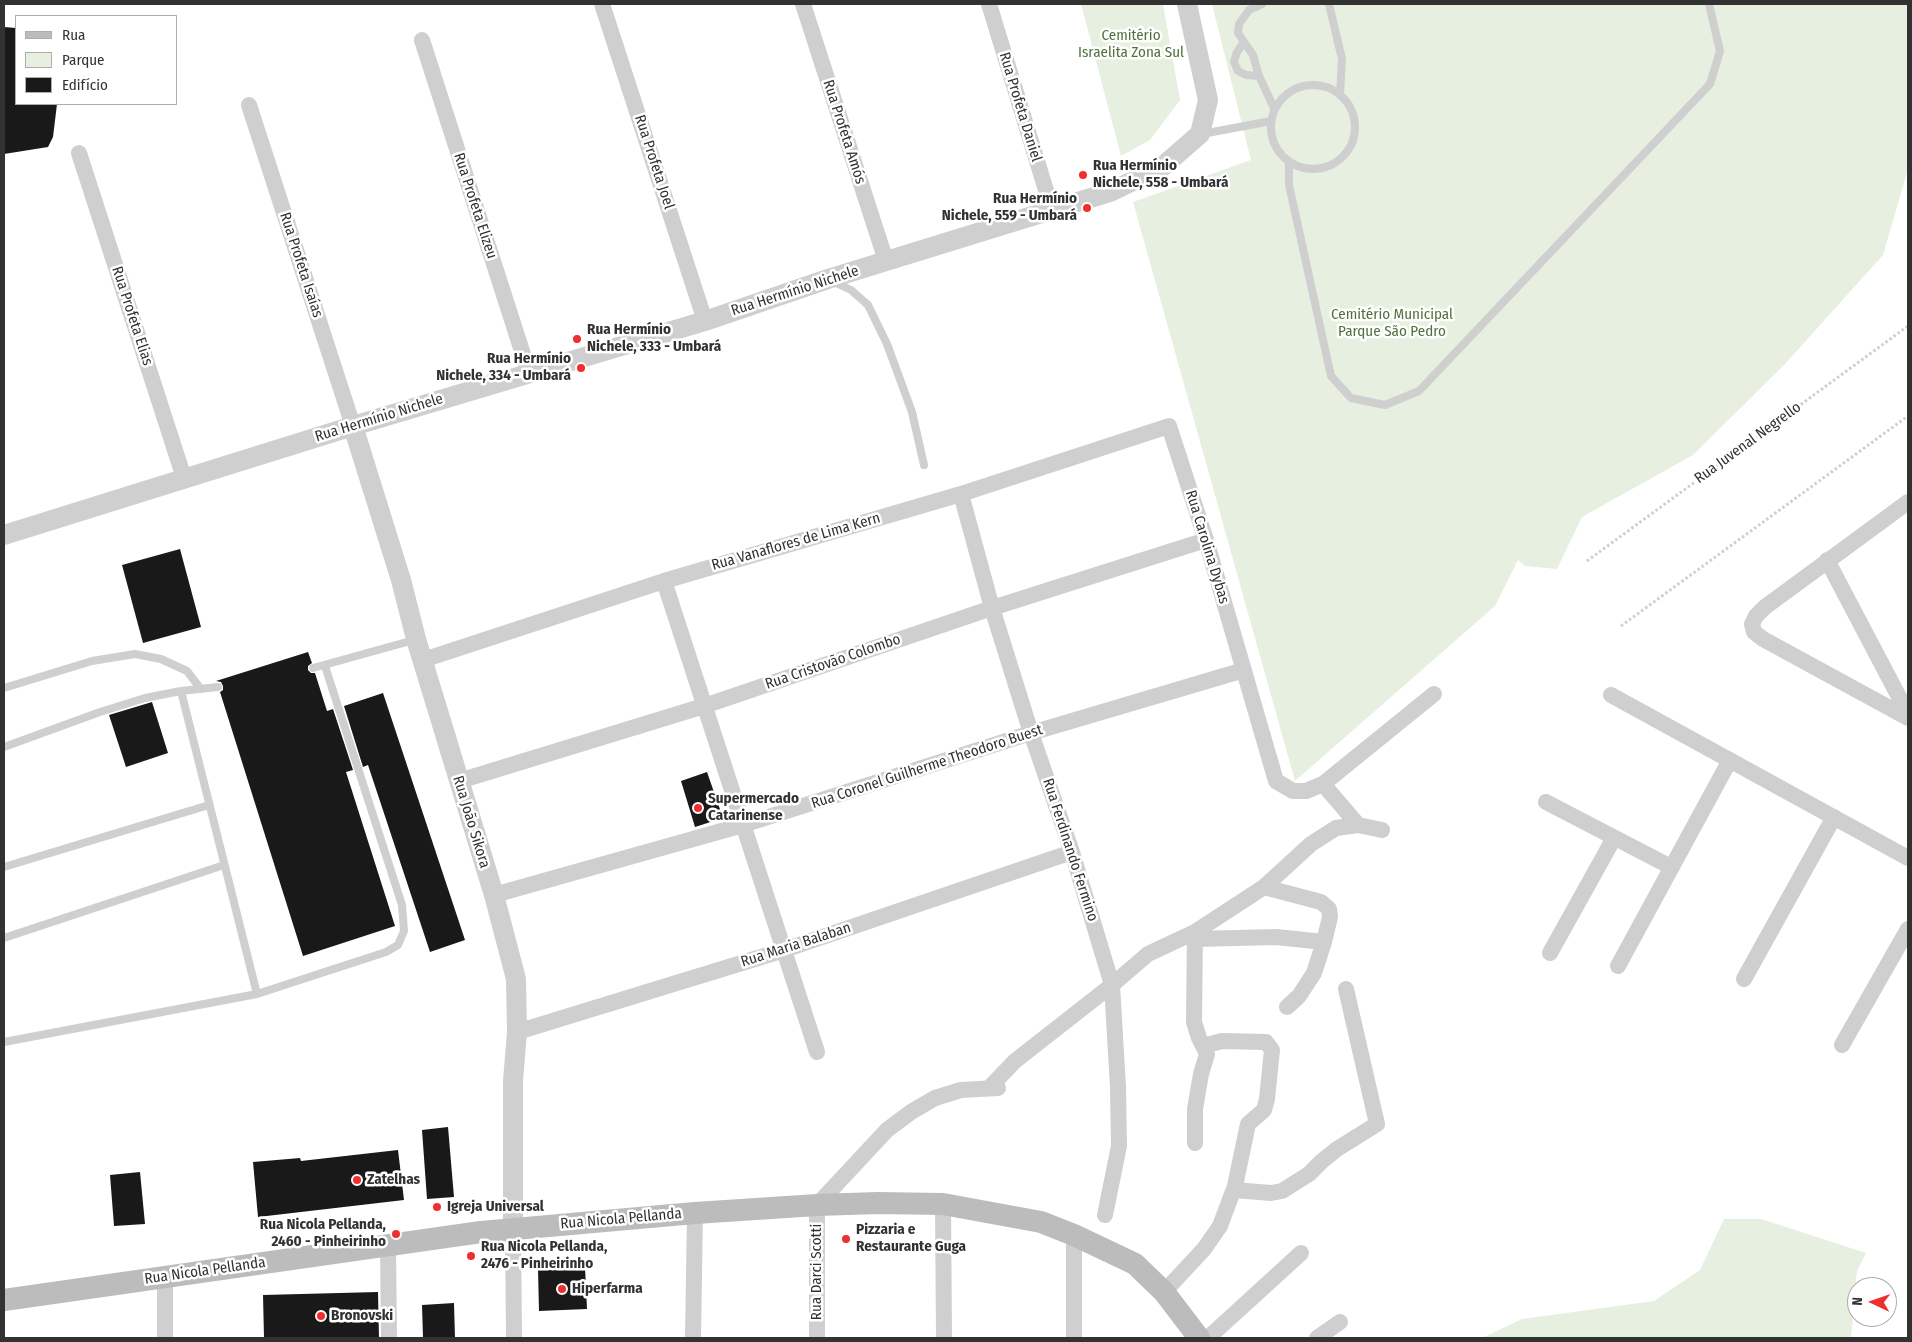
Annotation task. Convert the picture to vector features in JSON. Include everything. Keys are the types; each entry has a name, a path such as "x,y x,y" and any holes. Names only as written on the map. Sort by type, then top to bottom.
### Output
{"main road":[{"name":"Rua Nicola Pellanda","path":"4,1300 388,1244 513,1229 695,1213 817,1205 878,1203 943,1204 1041,1222 1074,1234 1135,1264 1164,1292 1199,1338"}],"street":[{"name":"Rua Profeta Joel","path":"602,4 705,321"},
{"name":"Rua Profeta Amós","path":"803,4 886,261"},
{"name":"Rua Profeta Daniel","path":"989,4 1052,210"},
{"path":"1187,4 1208,100 1200,134"},
{"name":"Rua Profeta Elizeu","path":"422,40 528,373"},
{"name":"Rua Profeta Isaías","path":"249,105 353,426"},
{"name":"Rua Hermínio Nichele","path":"4,534 353,426 705,321 828,279 1110,192 1162,167 1200,134"},
{"name":"Rua Profeta Elias","path":"79,153 184,478"},
{"name":"Rua João Sikora","path":"353,426 401,580 416,639 494,895 516,979 517,1032 513,1081 513,1229"},
{"name":"Rua Vanaflores de Lima Kern","path":"423,660 664,581 961,494 1169,426"},
{"name":"Rua Carolina Dybas","path":"1169,426 1206,540 1276,781 1293,791 1306,791 1323,784"},
{"name":"Rua Ferdinando Fermino","path":"961,494 992,608 1031,733 1072,852 1112,985 1118,1087 1119,1146 1105,1215"},
{"path":"1908,502 1760,611 1752,624 1754,632 1763,639 1908,716"},
{"name":"Rua Cristovão Colombo","path":"459,781 704,706 992,608 1206,540"},
{"path":"1827,560 1908,716"},
{"path":"664,581 817,1052"},
{"name":"Rua Coronel Guilherme Theodoro Buest","path":"494,895 743,825 1031,733 1244,670"},
{"path":"1358,825 1323,784 1434,694"},
{"path":"1611,695 1908,858"},
{"path":"1618,966 1730,760"},
{"path":"1546,802 1671,867"},
{"path":"1744,979 1834,817"},
{"path":"817,1205 887,1130 911,1112 935,1098 961,1090 996,1088 1015,1061 1112,985 1148,954 1195,936 1264,887 1311,844 1336,828 1358,825 1382,830"},
{"path":"1550,953 1614,838"},
{"name":"Rua Maria Balaban","path":"517,1032 784,950 1072,852"},
{"path":"1264,887 1321,902 1329,909 1330,917 1314,973 1299,996 1287,1007"},
{"path":"1842,1045 1908,930"},
{"path":"1195,936 1276,937 1324,942"},
{"path":"1195,936 1194,1022 1207,1054 1201,1074 1195,1109 1195,1143"},
{"path":"1234,1190 1271,1193 1282,1191 1309,1174 1337,1149 1377,1124 1346,989"},
{"path":"1164,1292 1204,1249 1220,1226 1234,1190 1248,1124 1264,1110 1267,1099 1272,1050 1266,1042 1222,1040 1203,1046"},
{"path":"943,1204 944,1338"},
{"name":"Rua Darci Scotti","path":"817,1205 817,1338"},
{"path":"693,1338 695,1213"},
{"path":"513,1229 514,1338"},
{"path":"1074,1234 1074,1338"},
{"path":"388,1244 389,1338"},
{"path":"1208,1338 1301,1253"},
{"path":"165,1277 165,1338"},
{"path":"1317,1338 1340,1322"}],"lane":[{"path":"1262,4 1249,10 1239,24 1238,33 1253,55 1259,76 1274,108"},
{"path":"1329,4 1342,58 1340,95"},
{"path":"1290,162 1289,185 1332,376 1351,398 1385,405 1419,391 1710,84 1720,51 1709,4"},
{"path":"1244,42 1237,52 1234,62 1238,71 1246,75 1259,76"},
{"path":"1317,84 1329,88 1340,95 1349,106 1354,119 1354,133 1350,146 1341,157 1330,165 1316,169 1302,168 1290,162 1274,144 1271,133 1271,121 1274,108 1285,95 1304,85 1317,84"},
{"path":"1200,134 1271,121"},
{"path":"828,279 851,290 868,305 887,344 912,412 924,465"},
{"path":"313,668 416,639"},
{"path":"4,688 92,661 135,654 162,659 186,671 200,688"},
{"path":"4,1042 257,994 386,952 398,945 404,931 402,905 325,666"},
{"path":"4,747 100,712 145,698 200,688 218,687"},
{"path":"181,691 257,994"},
{"path":"4,867 209,805"},
{"path":"4,938 224,866"}],"path":[{"name":"Rua Juvenal Negrello","path":"1587,561 1908,326"},
{"path":"1621,626 1908,416"}],"green space":[{"name":"Cemitério Israelita Zona Sul","path":"1081,4 1163,4 1180,100 1150,140 1121,156"},
{"name":"Cemitério Municipal Parque São Pedro","path":"1212,4 1908,4 1908,169 1883,255 1785,364 1693,455 1582,517 1557,569 1525,566 1518,560 1495,606 1295,781 1133,202 1251,160"},
{"path":"1724,1219 1761,1219 1866,1253 1857,1271 1856,1277 1847,1277 1847,1327 1852,1327 1851,1338 1484,1337 1522,1319 1654,1301 1700,1270"}],"building":[{"path":"4,27 15,28 15,105 57,105 53,137 48,147 4,154"},
{"path":"180,549 201,627 143,643 122,565"},
{"path":"308,652 312,663 308,666 308,670 311,673 315,673 327,711 333,709 353,770 346,772 395,926 303,956 220,692 223,690 223,686 221,682 216,681"},
{"path":"383,693 465,940 430,952 368,765 363,767 344,706"},
{"path":"152,702 168,753 126,767 109,715"},
{"path":"707,772 723,818 695,827 681,781"},
{"path":"448,1127 454,1197 427,1199 422,1130"},
{"path":"398,1150 404,1200 258,1217 253,1162 300,1158 301,1161"},
{"path":"140,1172 145,1224 114,1226 110,1175"},
{"name":"Hiperfarma","path":"585,1267 587,1309 539,1311 538,1269"},
{"name":"Bronovski","path":"378,1292 379,1338 264,1338 263,1295"},
{"path":"454,1303 455,1338 423,1338 422,1305"}],"place":[{"name":"Rua Hermínio Nichele, 558 - Umbará","path":"1083,175"},
{"name":"Rua Hermínio Nichele, 559 - Umbará","path":"1087,208"},
{"name":"Rua Hermínio Nichele, 333 - Umbará","path":"577,339"},
{"name":"Rua Hermínio Nichele, 334 - Umbará","path":"581,368"},
{"name":"Supermercado Catarinense","path":"698,808"},
{"name":"Zatelhas","path":"357,1180"},
{"name":"Igreja Universal","path":"437,1207"},
{"name":"Rua Nicola Pellanda, 2460 - Pinheirinho","path":"396,1234"},
{"name":"Pizzaria e Restaurante Guga","path":"846,1239"},
{"name":"Rua Nicola Pellanda, 2476 - Pinheirinho","path":"471,1256"},
{"name":"Hiperfarma","path":"562,1289"},
{"name":"Bronovski","path":"321,1316"}]}
